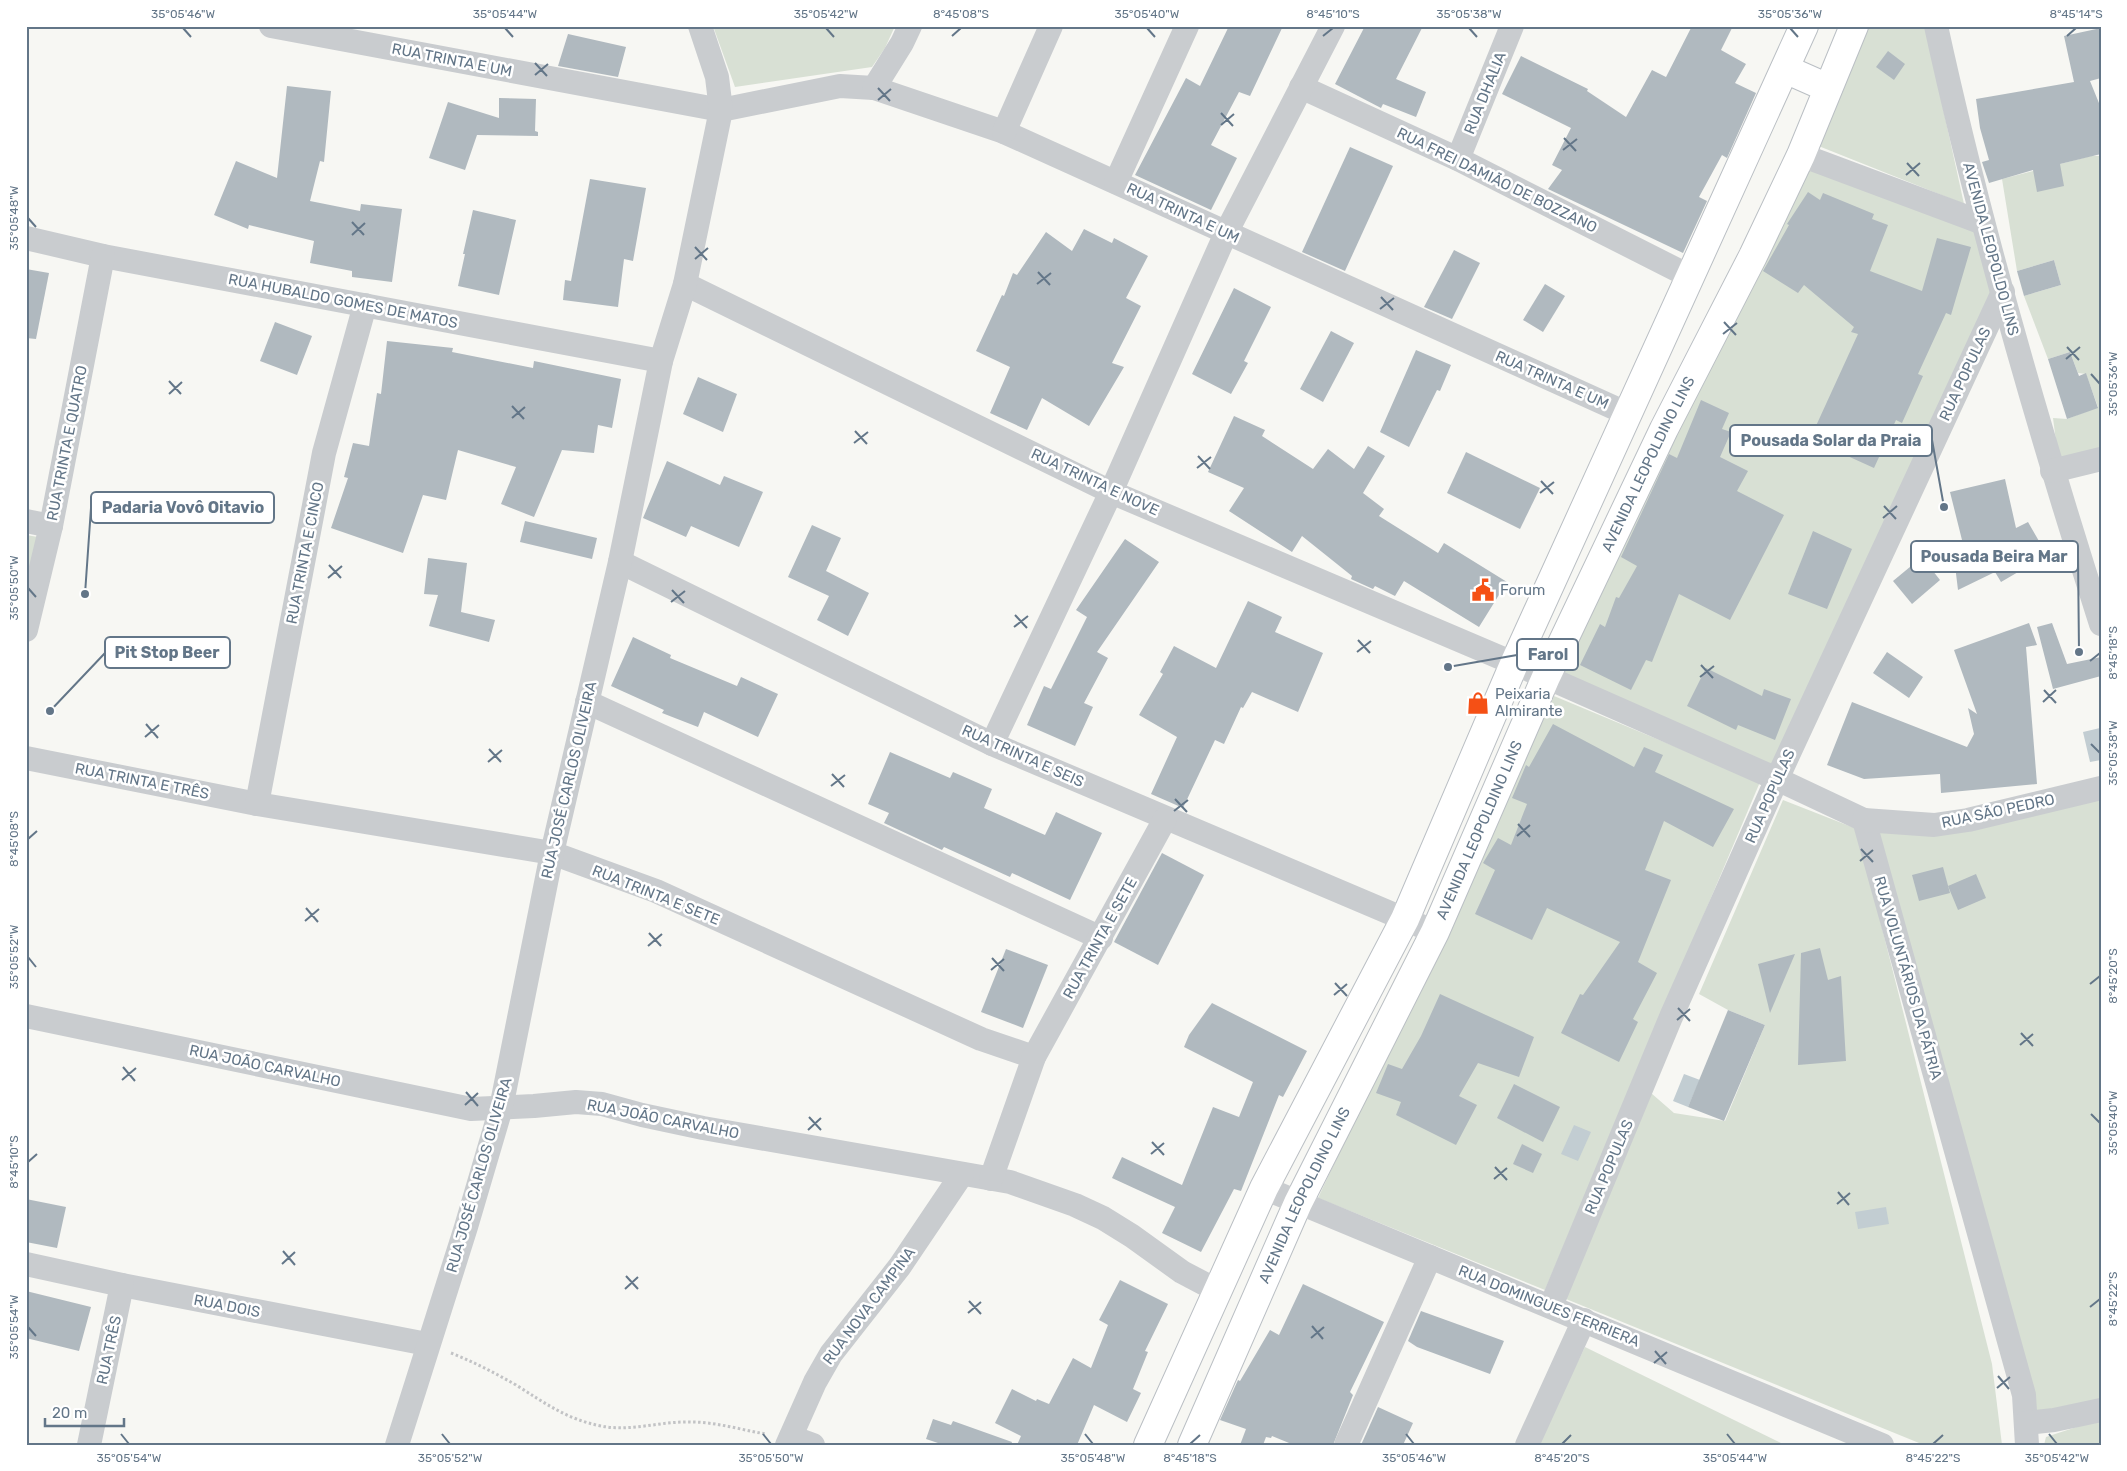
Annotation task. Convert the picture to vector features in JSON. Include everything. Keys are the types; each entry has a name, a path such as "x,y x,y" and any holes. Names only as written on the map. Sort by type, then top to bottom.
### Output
{"main road":[{"path":"1148,1445 1264,1188 1404,919 1514,664 1804,26"},
{"name":"AVENIDA LEOPOLDINO LINS","path":"1192,1445 1298,1203 1435,932 1546,677 1664,429 1754,256 1801,155 1854,26"},
{"path":"1785,69 1828,88"}],"street":[{"name":"RUA TRINTA E UM","path":"271,26 722,110 840,86 874,88 1004,132 1628,414"},
{"path":"700,26 716,77 722,110"},
{"path":"874,88 902,43 910,26"},
{"path":"1004,132 1051,26"},
{"path":"1116,182 1187,26"},
{"path":"992,744 1111,492 1226,233 1333,26"},
{"name":"RUA DHALIA","path":"1458,159 1512,26"},
{"name":"AVENIDA LEOPOLDO LINS","path":"1936,26 1958,128 1983,224 2052,470 2101,624"},
{"name":"RUA FREI DAMIÃO DE BOZZANO","path":"1301,86 1458,159 1691,277"},
{"name":"RUA JOSÉ CARLOS OLIVEIRA","path":"397,1445 427,1344 466,1227 501,1108 552,853 620,562 660,361 685,284 722,110"},
{"path":"1801,155 1983,224"},
{"name":"RUA HUBALDO GOMES DE MATOS","path":"26,238 103,256 660,361"},
{"name":"RUA TRINTA E QUATRO","path":"26,630 51,526 103,256"},
{"name":"RUA TRINTA E NOVE","path":"685,284 1111,492 1546,677"},
{"name":"RUA POPULAS","path":"1551,1306 1671,1017 1777,779 2003,292"},
{"name":"RUA TRINTA E CINCO","path":"257,804 324,454 365,305"},
{"path":"2052,470 2101,459"},
{"path":"26,521 51,526"},
{"name":"RUA TRINTA E SEIS","path":"620,562 992,744 1435,932"},
{"path":"1546,677 1777,779 1864,820"},
{"path":"587,702 1100,938"},
{"name":"RUA TRINTA E TRÊS","path":"26,758 257,804"},
{"name":"RUA SÃO PEDRO","path":"1864,820 1934,825 1968,820 2101,788"},
{"name":"RUA TRINTA E SETE","path":"257,804 552,853 656,892 982,1039 1034,1057"},
{"name":"RUA TRINTA E SETE","path":"991,1179 1034,1057 1165,818"},
{"name":"RUA VOLUNTÁRIOS DA PÁTRIA","path":"1864,820 2024,1395 2026,1434"},
{"name":"RUA JOÃO CARVALHO","path":"26,1016 471,1109 576,1102 602,1104 703,1128 1010,1182 1075,1204 1132,1236 1182,1272 1218,1291"},
{"name":"RUA NOVA CAMPINA","path":"789,1441 815,1382 831,1354 900,1266 962,1174"},
{"name":"RUA DOMINGUES FERRIERA","path":"1264,1188 1584,1320 1844,1437 1882,1445"},
{"path":"1346,1445 1430,1257"},
{"name":"RUA DOIS","path":"26,1264 122,1285 427,1344"},
{"name":"RUA TRÊS","path":"89,1445 122,1285"},
{"path":"1527,1445 1584,1320"},
{"path":"2026,1434 2054,1420 2101,1410"},
{"path":"789,1441 814,1445"}],"path":[{"path":"427,1344 467,1359 572,1418 601,1426 619,1428 664,1422 693,1422 789,1441"}],"shaded area":[{"path":"713,26 895,26 885,48 872,67 735,87"},
{"path":"1858,26 1925,26 1964,204 1806,141"},
{"path":"2091,156 2101,156 2101,452 2059,464 2053,418 2067,419 2098,407 2086,374 2078,373 2070,352 2048,359 2024,296 2061,285 2054,260 2017,271 2002,179"},
{"path":"1804,165 1975,230 1995,292 1774,766 1559,673"},
{"path":"26,535 38,537 26,588"},
{"path":"1554,696 1760,782 1545,1290 1318,1198"},
{"path":"2100,728 2101,760 2090,762 2083,732"},
{"path":"2101,794 2101,1399 2036,1412 1874,827"},
{"path":"1783,800 1857,829 1992,1364 2002,1445 1924,1445 1566,1299 1651,1093 1674,1113 1725,1121 1765,1025 1728,1010 1699,994"},
{"path":"1684,1074 1700,1080 1688,1107 1673,1101"},
{"path":"1574,1125 1591,1132 1578,1161 1561,1154"},
{"path":"1886,1207 1889,1224 1858,1229 1855,1212"},
{"path":"1585,1347 1785,1445 1536,1445"},
{"path":"2101,1419 2101,1445 2044,1445 2046,1437"}],"building":[{"path":"1229,26 1283,26 1250,96 1239,92 1211,145 1237,158 1211,210 1135,175 1186,78 1200,86"},
{"path":"1365,26 1423,26 1396,79 1426,92 1416,117 1383,104 1381,108 1335,84"},
{"path":"1692,26 1733,26 1721,50 1746,64 1735,83 1756,93 1727,158 1722,155 1699,197 1707,201 1683,253 1548,189 1562,170 1552,165 1571,128 1502,94 1521,56 1588,89 1587,91 1626,117 1652,70 1666,77"},
{"path":"2101,28 2101,78 2090,81 2101,108 2101,154 2060,164 2064,186 2037,192 2033,170 1989,183 1982,162 1989,160 1980,128 1976,99 2074,82 2064,36"},
{"path":"568,34 626,47 618,77 558,66"},
{"path":"1888,51 1905,64 1894,80 1876,67"},
{"path":"287,86 331,91 324,162 320,161 310,201 360,211 361,204 402,209 392,282 352,277 352,271 310,263 314,241 249,225 248,229 214,215 236,161 277,178"},
{"path":"499,98 536,99 535,131 538,132 538,136 477,135 465,170 429,158 448,102 499,118"},
{"path":"1350,147 1393,166 1345,271 1302,252"},
{"path":"590,179 646,188 633,261 624,259 618,307 563,300 565,280 571,281"},
{"path":"1808,192 1820,200 1823,193 1874,214 1872,219 1888,225 1870,271 1922,291 1937,238 1971,247 1951,315 1946,313 1918,374 1923,376 1902,423 1896,420 1874,468 1810,439 1858,334 1851,332 1854,327 1804,285 1798,293 1763,271 1789,225 1787,224"},
{"path":"473,210 516,220 499,295 458,286"},
{"path":"1084,229 1112,243 1114,238 1148,256 1126,298 1141,306 1112,363 1124,367 1089,426 1042,398 1027,430 990,413 1010,367 976,351 1002,295 1004,296 1013,273 1017,275 1046,232 1072,251"},
{"path":"1454,250 1480,263 1452,319 1424,307"},
{"path":"2054,260 2061,285 2024,296 2017,271"},
{"path":"26,269 49,273 36,339 26,338"},
{"path":"1545,284 1565,296 1543,332 1523,320"},
{"path":"1234,288 1271,307 1244,361 1248,363 1231,394 1192,374"},
{"path":"275,322 312,336 297,375 260,361"},
{"path":"1331,331 1354,343 1323,402 1300,389"},
{"path":"387,341 453,348 452,352 533,368 534,361 621,379 612,428 598,425 594,453 562,450 534,517 501,504 516,467 458,450 446,500 423,495 403,553 331,528 348,478 344,477 353,443 369,446 377,393 381,394"},
{"path":"1416,350 1451,365 1440,391 1437,390 1409,447 1380,432"},
{"path":"2070,352 2079,376 2086,373 2098,408 2067,419 2048,359"},
{"path":"698,377 737,394 723,432 683,414"},
{"path":"1701,400 1729,413 1722,429 1731,432 1720,457 1748,471 1737,491 1784,515 1730,620 1679,594 1652,662 1646,660 1631,690 1580,665 1600,624 1605,627 1616,597 1619,598 1637,566 1621,557 1669,454 1677,458"},
{"path":"1234,416 1265,430 1262,436 1313,469 1328,449 1354,469 1368,446 1385,456 1363,493 1384,509 1379,516 1438,553 1444,543 1507,582 1479,627 1404,581 1395,596 1375,586 1373,589 1351,579 1352,576 1302,536 1292,552 1229,511 1244,488 1208,472"},
{"path":"1466,452 1540,488 1520,529 1447,493"},
{"path":"667,461 720,485 724,476 763,492 739,547 691,526 686,537 643,518"},
{"path":"2005,479 2016,528 2028,522 2047,555 2001,582 1995,572 1958,590 1953,549 1964,548 1950,492"},
{"path":"525,521 597,538 592,559 520,542"},
{"path":"812,525 841,538 826,571 869,593 848,636 817,620 829,596 788,577"},
{"path":"1813,531 1852,549 1827,609 1788,594"},
{"path":"1125,539 1159,562 1097,652 1108,658 1084,703 1093,707 1075,746 1027,725 1044,686 1051,689 1087,617 1076,610"},
{"path":"1922,557 1940,580 1912,604 1893,581"},
{"path":"428,558 467,563 461,612 495,620 489,642 429,626 438,595 424,594"},
{"path":"1248,601 1282,617 1275,632 1323,653 1298,712 1252,692 1243,708 1241,707 1224,744 1215,740 1183,808 1151,794 1177,737 1139,715 1163,674 1160,672 1174,646 1216,668"},
{"path":"2029,623 2037,645 2026,647 2037,784 1941,793 1940,774 1864,779 1827,765 1852,702 1967,747 1974,734 1968,708 1977,714 1954,650"},
{"path":"2052,623 2067,664 2101,657 2101,676 2053,689 2037,627"},
{"path":"633,637 671,655 670,658 737,686 741,677 778,694 758,737 704,712 698,727 662,713 664,710 611,686"},
{"path":"1887,652 1923,677 1909,698 1873,673"},
{"path":"1706,668 1762,696 1764,689 1791,699 1775,740 1738,725 1736,730 1687,706"},
{"path":"1553,724 1634,767 1644,747 1663,755 1655,772 1734,809 1713,847 1664,821 1645,870 1671,880 1638,962 1657,973 1633,1019 1638,1022 1619,1062 1561,1033 1580,994 1583,995 1620,942 1547,908 1532,940 1475,914 1495,870 1483,863 1498,838 1511,845 1527,804 1512,798 1526,765 1529,767"},
{"path":"890,752 950,778 953,772 992,789 984,808 1045,835 1056,812 1102,833 1070,900 1012,873 1010,877 944,847 942,850 884,823 889,813 868,804"},
{"path":"1162,853 1204,875 1158,965 1114,942"},
{"path":"1943,867 1950,893 1919,901 1912,875"},
{"path":"1976,874 1986,898 1958,910 1948,886"},
{"path":"1820,948 1828,980 1841,976 1846,1061 1798,1065 1801,953"},
{"path":"1006,949 1048,965 1023,1028 981,1012"},
{"path":"1795,954 1770,1013 1758,964"},
{"path":"1440,994 1534,1037 1519,1077 1478,1063 1459,1096 1477,1105 1456,1145 1396,1115 1401,1102 1376,1093 1388,1064 1402,1069 1421,1036"},
{"path":"1212,1003 1307,1051 1283,1097 1279,1095 1241,1191 1234,1189 1201,1252 1162,1233 1175,1207 1112,1178 1122,1157 1182,1185 1213,1107 1239,1117 1253,1082 1184,1047 1189,1035"},
{"path":"1728,1010 1765,1025 1724,1121 1688,1107"},
{"path":"1514,1084 1560,1107 1543,1142 1497,1118"},
{"path":"1522,1144 1542,1154 1533,1173 1513,1164"},
{"path":"26,1199 66,1207 57,1248 26,1242"},
{"path":"1120,1280 1168,1304 1145,1351 1148,1352 1133,1389 1141,1393 1127,1422 1094,1405 1077,1445 1017,1445 1021,1436 995,1423 1012,1389 1036,1401 1037,1399 1049,1404 1073,1358 1091,1368 1108,1325 1099,1320"},
{"path":"1303,1284 1384,1322 1350,1392 1353,1395 1333,1445 1294,1445 1272,1436 1271,1438 1266,1437 1263,1445 1240,1445 1246,1429 1220,1420 1238,1380 1240,1381 1270,1330 1279,1335"},
{"path":"26,1291 91,1307 79,1351 26,1338"},
{"path":"1421,1311 1504,1341 1490,1374 1417,1347 1408,1341"},
{"path":"1378,1407 1413,1423 1403,1445 1361,1445"},
{"path":"933,1419 951,1425 953,1421 1012,1442 1011,1445 944,1445 926,1439"}],"place":[{"name":"Pousada Solar da Praia","path":"1944,507"},
{"name":"Forum","path":"1483,590"},
{"name":"Padaria Vovô Oitavio","path":"85,594"},
{"name":"Pousada Beira Mar","path":"2079,652"},
{"name":"Farol","path":"1448,667"},
{"name":"Peixaria Almirante","path":"1478,703"},
{"name":"Pit Stop Beer","path":"50,711"}]}
